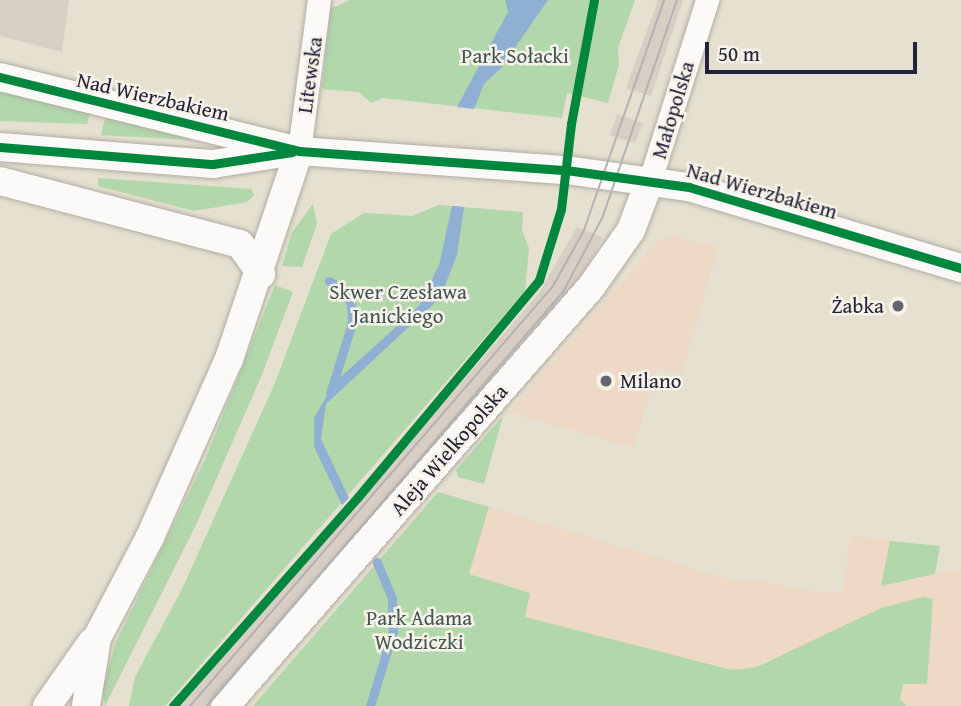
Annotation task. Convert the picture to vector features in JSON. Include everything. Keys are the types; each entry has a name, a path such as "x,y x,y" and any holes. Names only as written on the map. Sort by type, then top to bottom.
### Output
{"street":[{"name":"Litewska","path":"299,150 319,0"},
{"name":"Małopolska","path":"650,180 707,0"},
{"name":"Nad Wierzbakiem","path":"0,77 299,150 650,180 706,192 961,268"},
{"name":"Nad Wierzbakiem","path":"0,147 213,164 299,150"},
{"path":"86,706 97,638 195,438 261,274 299,150"},
{"name":"Aleja Wielkopolska","path":"225,706 591,287 631,230 650,180"},
{"path":"0,181 240,244 261,274"},
{"path":"47,706 84,647 97,638"}],"shaded area":[{"path":"0,0 69,0 62,52 0,36"},
{"path":"658,0 683,0 651,96 626,88"},
{"path":"617,114 643,123 635,143 610,135"},
{"path":"577,227 603,237 576,288 215,706 181,706 539,293"},
{"path":"673,236 718,247 682,374 657,368 634,448 509,412 657,242"},
{"path":"489,507 742,583 744,579 819,592 843,592 850,536 940,546 936,573 961,570 961,706 501,706 530,593 469,574"}],"green space":[{"name":"Park Sołacki","path":"350,0 635,0 618,48 619,65 608,103 567,93 562,118 383,98 371,103 359,92 322,89 330,9"},
{"path":"0,90 90,113 87,124 0,121"},
{"path":"105,118 189,139 190,140 101,135"},
{"path":"98,178 252,189 254,195 247,202 194,211 98,186"},
{"path":"313,204 317,224 302,267 282,266 292,232"},
{"name":"Skwer Czesława Janickiego","path":"439,205 523,212 522,230 529,248 525,291 165,706 129,706 135,677 183,587 275,383 331,234 364,213 412,216"},
{"path":"275,285 293,292 261,377 196,525 105,706 102,690 116,642 205,460"},
{"path":"503,416 484,484 458,477 456,470"},
{"name":"Park Adama Wodziczki","path":"438,492 489,507 469,574 530,593 525,617 732,670 757,667 881,608 923,597 933,599 927,684 903,684 900,699 907,706 253,706"},
{"path":"890,541 940,546 935,574 881,586"}],"water":[{"path":"505,0 548,0 501,68 484,84 474,109 457,107 508,12"},
{"path":"452,206 464,207 457,255 440,298 326,404 321,439 349,498 342,505 314,447 314,418 334,383 419,306 439,265"}],"waterway":[{"path":"329,281 342,289 351,303 352,323 330,393"},
{"path":"370,706 393,631 392,598 377,562"}],"tram line":[{"path":"190,706 553,286 584,230 664,0"},
{"path":"207,706 563,292 603,216 677,0"}],"cycle path":[{"path":"173,706 357,498 539,280 561,209 571,124 594,0"},
{"path":"0,77 299,151 566,170 689,187 961,268"},
{"path":"0,147 213,164 292,152"}],"place":[{"name":"Żabka","path":"898,306"},
{"name":"Milano","path":"606,381"}]}
